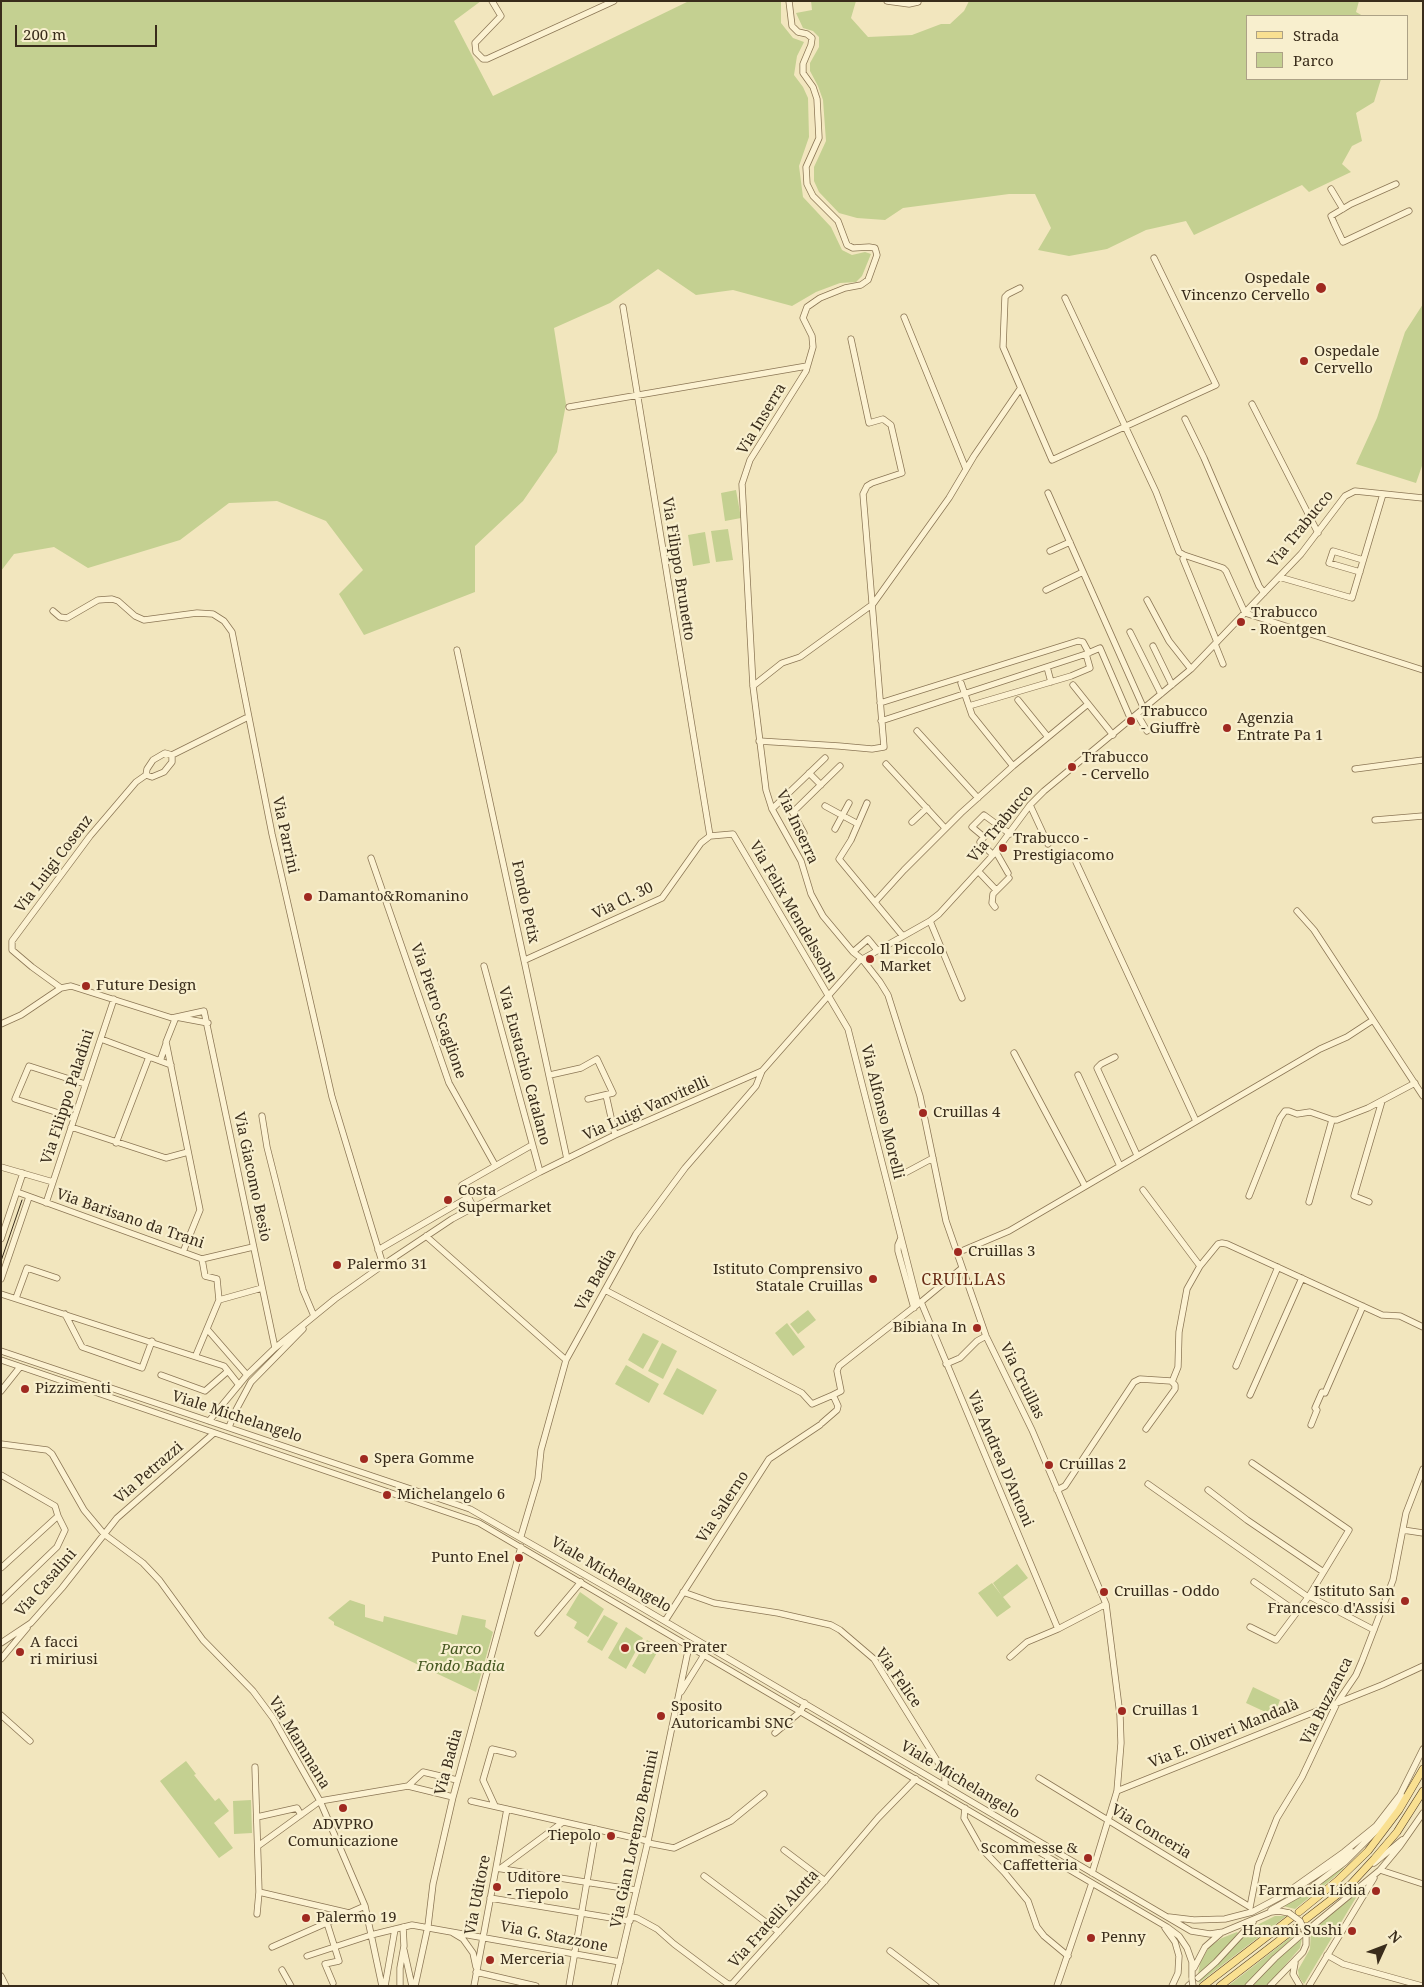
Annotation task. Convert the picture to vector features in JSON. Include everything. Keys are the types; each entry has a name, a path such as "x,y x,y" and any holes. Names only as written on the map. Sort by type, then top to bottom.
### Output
{"main road":[{"path":"1299,1912 1337,1881 1368,1851 1395,1816 1423,1768"},
{"path":"1306,1919 1363,1872 1397,1832 1423,1791"},
{"path":"1203,1986 1290,1916"},
{"path":"1220,1986 1298,1926"}],"street":[{"path":"492,1 501,16 475,43 476,52 482,59 487,59 614,1"},
{"name":"Via Inserra","path":"789,1 792,26 798,32 807,34 812,38 803,64 803,73 813,87 817,99 819,138 806,167 807,184 813,196 838,221 847,245 853,248 875,248 877,255 868,280 861,285 845,288 820,298 807,307 803,318 812,336 813,347 807,366 750,460 742,484 754,686 766,790 772,809 800,861 811,894 823,916 853,952 862,959"},
{"path":"887,1 909,4 918,2"},
{"path":"1396,184 1331,216 1343,242 1409,211"},
{"path":"1331,189 1343,209"},
{"path":"1020,288 1005,297 1003,347 1052,460 1216,385 1154,258"},
{"path":"1065,298 1156,492 1179,552 1184,556 1223,568 1245,613 1423,670"},
{"name":"Via Filippo Brunetto","path":"623,306 710,836"},
{"path":"904,317 966,469"},
{"path":"760,741 872,750 884,747 863,494 867,486 872,483 902,474 891,425 883,419 869,423 851,339"},
{"path":"568,406 807,366"},
{"path":"754,686 782,663 800,657 872,604 949,498 966,469 1020,389"},
{"path":"1252,404 1318,533"},
{"name":"Via Trabucco","path":"1185,419 1204,458 1259,586 1264,593"},
{"name":"Via Trabucco","path":"762,1071 862,959 930,921 980,872 1030,805 1044,791 1191,669 1279,577 1318,533 1345,496 1355,491 1423,498"},
{"path":"1048,493 1144,708"},
{"path":"1279,577 1352,598 1383,494"},
{"path":"1050,551 1070,542"},
{"path":"1360,572 1329,563 1333,551 1364,560"},
{"path":"1184,556 1182,559 1223,664"},
{"path":"1046,590 1083,572"},
{"name":"Via Parrini","path":"53,611 60,617 67,618 98,600 112,599 118,601 135,616 144,620 197,613 213,614 224,621 232,632 272,834 332,1097 383,1265"},
{"path":"1148,600 1169,641 1191,669"},
{"path":"1130,632 1161,694"},
{"path":"880,703 1078,641 1083,642 1090,668 1052,682 969,706"},
{"path":"1153,646 1172,686"},
{"path":"882,721 1087,654 1100,648 1131,720"},
{"name":"Fondo Petix","path":"457,650 567,1159"},
{"path":"1047,667 1052,682"},
{"path":"961,683 972,715 1013,766"},
{"path":"1073,686 1113,734"},
{"path":"1018,700 1048,737"},
{"path":"875,902 945,828 1013,766 1088,704"},
{"path":"1137,714 1147,731"},
{"name":"Via Luigi Cosenz","path":"61,988 32,968 12,950 12,941 90,836 136,782 146,775 147,769 153,760 165,753 172,755 248,717"},
{"path":"917,730 978,798"},
{"name":"Via Luigi Cosenz","path":"146,775 152,777 164,772 172,762 172,755"},
{"path":"772,809 825,758"},
{"path":"1354,769 1423,760"},
{"path":"886,764 945,828"},
{"path":"792,812 840,766"},
{"path":"809,773 820,784"},
{"path":"784,797 804,833"},
{"path":"867,802 851,840 839,859 902,935"},
{"path":"835,829 849,803"},
{"path":"1030,805 1048,844"},
{"path":"825,806 858,824"},
{"path":"912,822 927,808"},
{"path":"995,908 992,903 993,894 1008,876 995,854 980,842 984,837 972,827 984,816 1010,834"},
{"path":"1375,820 1423,816"},
{"name":"Via Felix Mendelssohn","path":"710,836 733,834 828,996"},
{"name":"Via Cl. 30","path":"525,960 662,898 701,843 710,836"},
{"name":"Via Pietro Scaglione","path":"371,858 449,1083 496,1165"},
{"path":"1076,862 1196,1121"},
{"path":"980,872 996,890"},
{"path":"1297,911 1314,930 1423,1096"},
{"path":"930,921 962,998"},
{"path":"853,952 868,939 876,950"},
{"name":"Via Cruillas","path":"862,959 880,982 894,1012 920,1096 946,1221 960,1252 962,1268 986,1336 1032,1430 1106,1604 1120,1714 1121,1743 1117,1791 1092,1873"},
{"name":"Via Eustachio Catalano","path":"484,966 540,1172"},
{"path":"1,1024 21,1015 61,988 71,986 172,1018 176,1017 208,1023"},
{"name":"Via Alfonso Morelli","path":"828,996 839,1011 848,1029 918,1305"},
{"name":"Via Filippo Paladini","path":"46,1203 114,1000"},
{"name":"Via Giacomo Besio","path":"176,1017 204,1012 208,1023 275,1348"},
{"path":"160,1061 176,1017"},
{"path":"960,1252 1009,1231 1320,1049 1347,1037 1373,1020"},
{"path":"101,1039 171,1065"},
{"path":"166,1042 200,1210 183,1252"},
{"path":"1014,1053 1085,1186"},
{"path":"116,1143 148,1056"},
{"path":"1115,1057 1101,1064 1098,1068 1137,1155"},
{"path":"550,1075 581,1068 597,1059 612,1093 588,1099"},
{"path":"74,1118 15,1099 29,1066 85,1084"},
{"name":"Via Luigi Vanvitelli","path":"314,1316 383,1265 473,1206 615,1136 762,1071"},
{"name":"Via Badia","path":"521,1536 538,1479 540,1450 566,1360 636,1234 685,1168 756,1086 762,1071"},
{"path":"1078,1075 1120,1166"},
{"path":"1249,1196 1280,1118 1285,1111 1297,1114 1310,1112 1332,1120 1348,1117 1415,1083"},
{"path":"606,1095 615,1136"},
{"path":"1370,1202 1354,1196 1382,1101"},
{"path":"262,1116 267,1147 303,1290 314,1316"},
{"path":"1309,1202 1332,1120"},
{"path":"71,1128 166,1158 188,1152"},
{"path":"473,1206 462,1185 532,1145"},
{"path":"905,1173 933,1158"},
{"path":"1,1167 53,1182"},
{"name":"Via Filippo Paladini","path":"1,1239 23,1173"},
{"path":"1143,1190 1200,1266"},
{"name":"Via Barisano da Trani","path":"17,1192 202,1259 253,1247"},
{"path":"1,1279 29,1197"},
{"path":"378,1250 469,1197"},
{"path":"426,1236 566,1360"},
{"path":"1172,1382 1178,1367 1179,1332 1183,1304 1189,1282 1218,1244 1222,1243 1382,1314 1400,1316 1423,1327"},
{"path":"196,1355 219,1300 217,1279 205,1276 202,1259"},
{"path":"1236,1366 1278,1267"},
{"path":"16,1298 27,1268 57,1278"},
{"name":"Via Salerno","path":"665,1621 769,1459 821,1424 837,1410 838,1406 833,1396 841,1391 837,1370 840,1366 962,1268"},
{"path":"1250,1395 1302,1278"},
{"path":"219,1300 262,1288"},
{"path":"605,1290 795,1389 802,1393 812,1404 833,1396"},
{"path":"1,1294 196,1355 224,1366 239,1385"},
{"name":"Via Andrea D'Antoni","path":"918,1305 946,1364 1058,1629"},
{"path":"1311,1425 1317,1410 1315,1408 1322,1392 1325,1393 1363,1306"},
{"path":"65,1314 82,1347 142,1368 152,1341"},
{"path":"209,1421 247,1375 275,1348 314,1316"},
{"path":"229,1427 251,1382 314,1316"},
{"path":"207,1329 247,1375"},
{"path":"946,1364 960,1358 977,1341 986,1336"},
{"name":"Viale Michelangelo","path":"1,1351 470,1509 521,1536 1165,1916 1196,1933 1210,1934 1223,1932"},
{"name":"Viale Michelangelo","path":"1,1360 468,1518 522,1547 1160,1923 1179,1936 1188,1948 1192,1962 1192,1982"},
{"path":"1,1391 20,1367"},
{"path":"48,1376 51,1368"},
{"path":"161,1375 205,1390 228,1371"},
{"path":"1057,1490 1065,1486 1134,1382 1140,1379 1172,1382"},
{"path":"1146,1429 1175,1389 1175,1385 1172,1382"},
{"name":"Via Petrazzi","path":"104,1534 117,1518 214,1433"},
{"name":"Via Mammana","path":"1,1444 46,1450 52,1454 84,1510 104,1534 143,1563 160,1582 203,1640 253,1691 273,1718 320,1801 364,1906 384,1986"},
{"path":"318,1467 321,1458"},
{"path":"1250,1627 1276,1640 1308,1596 1348,1530 1252,1463"},
{"name":"Via Buzzanca","path":"1251,1909 1254,1883 1263,1850 1277,1818 1315,1752 1337,1702 1356,1675 1374,1630 1393,1580 1406,1513 1423,1469"},
{"path":"1,1475 55,1506 65,1530 57,1547 1,1601"},
{"path":"1148,1484 1308,1596 1374,1630"},
{"path":"1208,1490 1247,1520 1322,1571"},
{"path":"1,1568 58,1516"},
{"path":"1403,1530 1423,1533"},
{"name":"Via Casalini","path":"1,1643 31,1623 62,1588 104,1534"},
{"name":"Via Badia","path":"414,1986 428,1926 433,1884 457,1780 522,1547"},
{"path":"538,1633 581,1582"},
{"path":"1254,1582 1297,1612"},
{"name":"Via Felice","path":"683,1592 720,1604 778,1613 831,1625 840,1630 874,1659 945,1774 944,1784"},
{"path":"623,1607 628,1599"},
{"path":"1010,1657 1027,1642 1058,1629 1106,1604"},
{"path":"1,1659 31,1623"},
{"name":"Via Gian Lorenzo Bernini","path":"614,1986 648,1842 689,1646"},
{"name":"Via Gian Lorenzo Bernini","path":"678,1696 704,1654"},
{"name":"Via E. Oliveri Mandalà","path":"1117,1791 1423,1666"},
{"path":"775,1734 800,1712 805,1703"},
{"path":"1,1715 30,1740"},
{"path":"495,1806 483,1780 492,1748 513,1754"},
{"path":"1282,1896 1344,1852 1376,1826 1400,1795 1423,1749"},
{"path":"255,1767 259,1892 256,1914"},
{"path":"408,1786 424,1772 457,1780"},
{"name":"Via Conceria","path":"1039,1778 1251,1909"},
{"name":"Via Fratelli Alotta","path":"630,1919 637,1918 657,1929 674,1944 729,1984 733,1983 825,1881 878,1818 916,1779"},
{"path":"1192,1982 1216,1962 1246,1928 1263,1915 1330,1874 1355,1853 1417,1780"},
{"path":"258,1846 320,1801 408,1786 453,1798"},
{"path":"471,1801 674,1848 731,1821 764,1794"},
{"path":"257,1817 297,1808 301,1815"},
{"path":"965,1808 964,1818 979,1845 1028,1901 1038,1927 1044,1936 1068,1956"},
{"name":"Via Uditore","path":"474,1986 490,1898 498,1868 507,1809"},
{"path":"1309,1986 1369,1884 1408,1835 1423,1812"},
{"path":"498,1868 562,1822"},
{"path":"569,1986 596,1829"},
{"path":"1165,1916 1205,1920 1225,1918 1251,1909 1282,1896 1324,1872 1354,1850 1374,1832"},
{"path":"1363,1872 1408,1835"},
{"path":"784,1850 825,1881"},
{"path":"498,1868 636,1890"},
{"path":"1380,1870 1423,1884"},
{"path":"1310,1928 1380,1870"},
{"path":"704,1876 780,1932"},
{"path":"1057,1986 1092,1883"},
{"path":"259,1892 348,1913"},
{"path":"490,1898 630,1919"},
{"path":"272,1947 364,1906"},
{"path":"1192,1982 1195,1965 1202,1951 1212,1939 1223,1932 1274,1911 1300,1921 1305,1947 1294,1966 1293,1974 1300,1986"},
{"path":"327,1922 340,1961 325,1964 333,1983"},
{"path":"1160,1923 1175,1942 1179,1956 1178,1973 1172,1986"},
{"name":"Via G. Stazzone","path":"306,1956 371,1935 412,1925 428,1926 620,1962"},
{"path":"403,1927 404,1946 414,1986"},
{"path":"384,1986 395,1929"},
{"path":"449,1930 463,1939 473,1953 477,1971 536,1986"},
{"path":"1248,1986 1279,1954 1304,1934"},
{"path":"400,1986 400,1968 404,1946"},
{"path":"890,1951 936,1986"},
{"path":"1327,1955 1343,1964 1422,1986"},
{"path":"1270,1986 1298,1958"},
{"path":"282,1970 291,1986"},
{"path":"1,1976 6,1986"}],"green space":[{"path":"1,1 481,1 454,21 493,96 689,1 781,1 781,23 793,38 804,42 797,56 794,75 808,98 809,137 799,166 803,197 831,227 842,250 852,255 865,252 871,254 862,276 856,282 840,283 816,292 792,306 733,290 696,295 658,269 610,303 554,328 566,404 557,452 523,501 475,546 475,592 364,635 339,594 363,570 326,521 277,501 229,503 180,540 88,568 54,547 14,554 1,571"},
{"path":"811,1 856,1 851,18 868,37 912,35 941,24 950,24 964,11 969,1 1359,1 1356,12 1361,15 1246,15 1246,80 1381,80 1374,102 1356,113 1362,141 1352,146 1342,164 1351,172 1309,192 1302,185 1194,235 1186,221 1146,230 1107,249 1069,256 1038,250 1051,228 1035,194 1009,194 903,208 885,220 857,218 839,213 819,192 814,181 814,167 826,141 823,100 810,71 810,63 819,47 819,37 813,31 803,28 796,13 812,10"},
{"path":"1423,304 1423,463 1416,483 1356,464 1377,418 1405,332"},
{"path":"736,490 741,518 725,521 721,493"},
{"path":"728,529 733,560 716,562 711,531"},
{"path":"705,532 710,563 693,566 688,535"},
{"path":"808,1310 816,1320 798,1334 790,1324"},
{"path":"787,1323 805,1347 793,1356 775,1333"},
{"path":"643,1333 659,1341 643,1369 628,1360"},
{"path":"662,1343 677,1351 663,1379 648,1371"},
{"path":"626,1365 659,1384 649,1403 615,1384"},
{"path":"677,1368 717,1390 703,1415 663,1394"},
{"path":"1017,1564 1028,1578 1003,1597 1011,1607 997,1617 978,1593 992,1583 1002,1596 993,1583"},
{"name":"Green Prater","path":"580,1592 604,1609 588,1637 574,1628 577,1622 566,1615"},
{"name":"Parco Fondo Badia","path":"350,1600 365,1605 365,1617 383,1622 384,1616 457,1635 462,1615 486,1620 485,1627 493,1632 476,1692 334,1625 334,1622 328,1618"},
{"name":"Green Prater","path":"604,1615 618,1623 602,1651 587,1642"},
{"name":"Green Prater","path":"626,1627 643,1638 626,1669 608,1658"},
{"name":"Green Prater","path":"647,1640 660,1647 645,1674 632,1666"},
{"path":"1253,1687 1280,1700 1274,1716 1246,1703"},
{"path":"186,1761 196,1774 194,1775 215,1801 219,1798 229,1811 214,1823 233,1848 219,1858 160,1781"},
{"path":"251,1800 252,1833 234,1834 233,1801"},
{"path":"1344,1866 1332,1879 1295,1909 1283,1906 1307,1893"},
{"path":"1360,1891 1304,1984 1299,1977 1298,1970 1310,1949 1311,1931"},
{"path":"1275,1916 1286,1916 1199,1983 1198,1980 1251,1928"},
{"path":"1300,1930 1244,1986 1228,1986"},
{"path":"1237,1932 1217,1957 1198,1975 1200,1963 1209,1947 1222,1938"},
{"path":"1302,1938 1300,1948 1273,1979 1265,1986 1251,1986 1280,1956"}],"tram line":[{"path":"1,1261 22,1200"}],"place":[{"name":"Ospedale Vincenzo Cervello","path":"1321,288"},
{"name":"Ospedale Cervello","path":"1304,361"},
{"name":"Trabucco - Roentgen","path":"1241,622"},
{"name":"Trabucco - Giuffrè","path":"1131,721"},
{"name":"Agenzia Entrate Pa 1","path":"1227,728"},
{"name":"Trabucco - Cervello","path":"1072,767"},
{"name":"Trabucco - Prestigiacomo","path":"1003,848"},
{"name":"Damanto&Romanino","path":"308,897"},
{"name":"Il Piccolo Market","path":"870,959"},
{"name":"Future Design","path":"86,986"},
{"name":"Cruillas 4","path":"923,1113"},
{"name":"Costa Supermarket","path":"448,1200"},
{"name":"Cruillas 3","path":"958,1252"},
{"name":"Palermo 31","path":"337,1265"},
{"name":"Istituto Comprensivo Statale Cruillas","path":"873,1279"},
{"name":"Bibiana In","path":"977,1328"},
{"name":"Pizzimenti","path":"25,1389"},
{"name":"Spera Gomme","path":"364,1459"},
{"name":"Cruillas 2","path":"1049,1465"},
{"name":"Michelangelo 6","path":"387,1495"},
{"name":"Punto Enel","path":"519,1558"},
{"name":"Cruillas - Oddo","path":"1104,1592"},
{"name":"Istituto San Francesco d'Assisi","path":"1405,1601"},
{"name":"Green Prater","path":"625,1648"},
{"name":"A facci ri miriusi","path":"20,1652"},
{"name":"Cruillas 1","path":"1122,1711"},
{"name":"Sposito Autoricambi SNC","path":"661,1716"},
{"name":"ADVPRO Comunicazione","path":"343,1808"},
{"name":"Tiepolo","path":"611,1836"},
{"name":"Scommesse & Caffetteria","path":"1088,1858"},
{"name":"Uditore - Tiepolo","path":"497,1887"},
{"name":"Farmacia Lidia","path":"1376,1891"},
{"name":"Palermo 19","path":"306,1918"},
{"name":"Hanami Sushi","path":"1352,1931"},
{"name":"Penny","path":"1091,1938"},
{"name":"Merceria","path":"490,1960"}],"district":[{"name":"CRUILLAS","path":"964,1280"}]}
